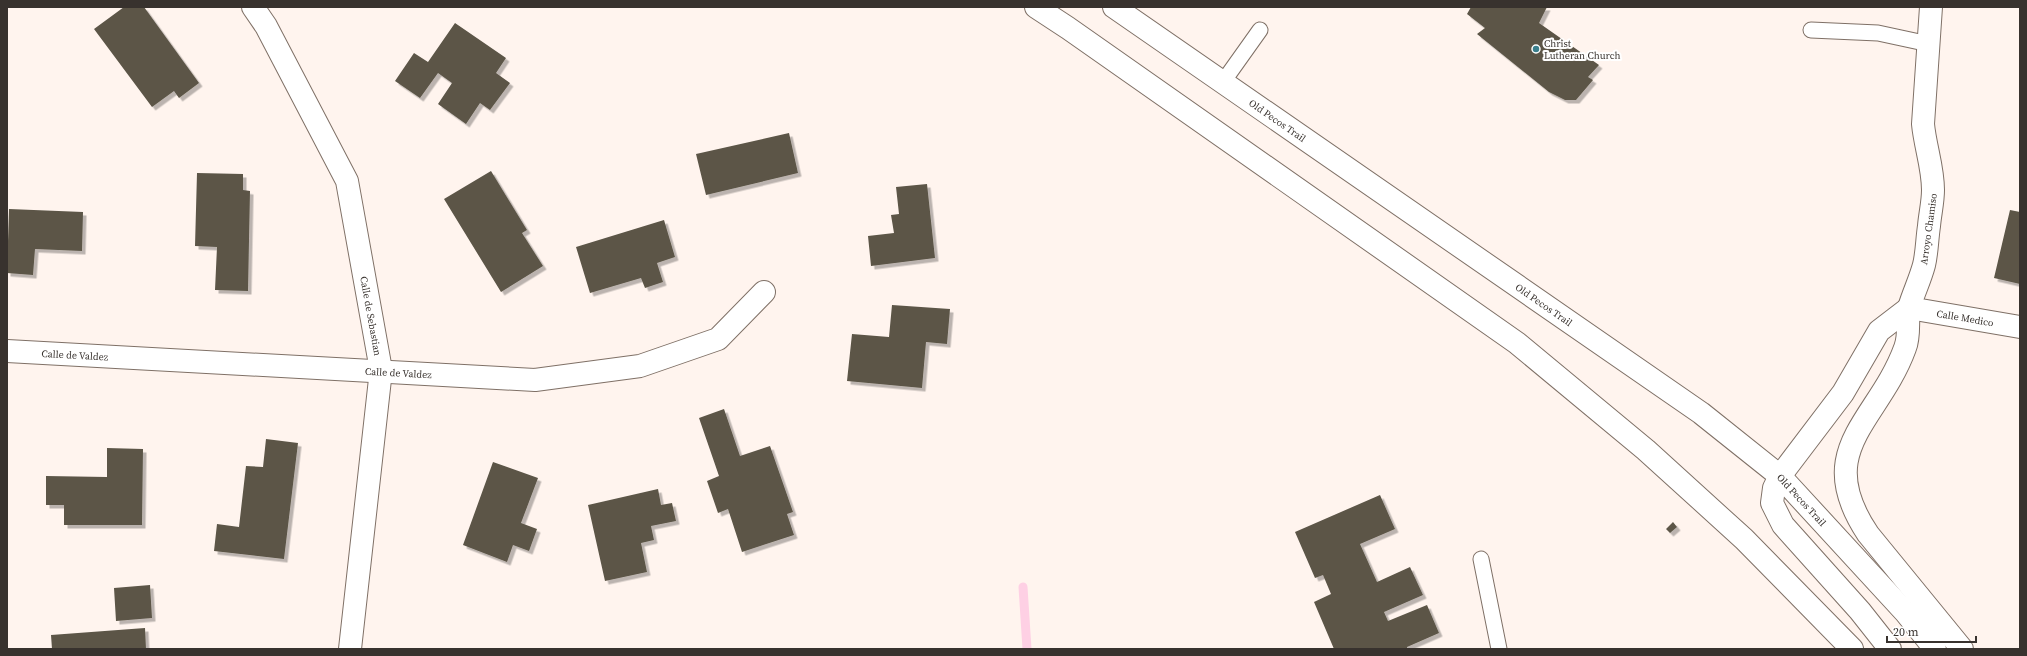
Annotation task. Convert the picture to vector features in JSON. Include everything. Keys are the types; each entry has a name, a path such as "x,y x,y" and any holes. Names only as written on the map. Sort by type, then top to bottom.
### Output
{"street":[{"name":"Calle de Sebastian","path":"253,7 266,26 347,180 381,370 350,649"},
{"path":"1036,7 1517,343 1646,450 1739,533 1852,649"},
{"name":"Old Pecos Trail","path":"1114,7 1701,413 1780,476 1906,614 1935,649"},
{"name":"Arroyo Chamiso","path":"1931,7 1923,124 1924,139 1931,160 1933,192 1924,264 1909,308 1906,347 1881,396 1851,442 1847,460 1846,479 1850,500 1858,518 1868,534 1962,649"},
{"name":"Calle de Valdez","path":"7,351 381,370 535,380 640,366 718,339 764,292"},
{"path":"1890,649 1860,611 1782,525 1772,503 1774,488 1780,476 1843,393 1879,331 1909,308"},
{"name":"Calle Medico","path":"1909,308 2020,327"}],"lane":[{"path":"1223,82 1260,30"},
{"path":"1811,30 1878,33 1928,44"},
{"path":"1481,559 1499,649"}],"building":[{"path":"124,7 144,7 199,83 179,98 174,91 152,107 94,29"},
{"name":"Christ Lutheran Church","path":"1471,7 1547,7 1539,23 1599,65 1588,77 1593,80 1576,100 1565,100 1549,92 1477,34 1485,28 1467,14"},
{"path":"455,23 506,58 496,73 510,83 490,110 480,103 466,124 438,104 452,83 438,73 420,98 395,81 414,53 428,62"},
{"path":"789,133 798,173 706,195 696,154"},
{"path":"491,171 527,230 522,233 543,266 501,292 444,199"},
{"path":"197,173 243,174 243,190 250,191 248,291 215,290 217,247 195,246"},
{"path":"927,184 935,258 871,266 868,236 894,233 891,215 899,214 896,187"},
{"path":"9,209 83,212 82,251 35,249 33,275 7,273"},
{"path":"2010,210 2020,212 2020,284 1994,278"},
{"path":"664,220 675,257 657,263 663,282 645,288 641,278 590,293 576,247"},
{"path":"892,305 950,309 947,344 926,342 922,388 847,381 852,334 889,337"},
{"path":"724,409 740,456 770,446 793,512 787,514 794,535 742,552 728,509 718,513 707,481 719,476 699,418"},
{"path":"266,439 298,443 284,559 214,551 217,524 239,527 246,466 263,467"},
{"path":"107,448 143,449 142,525 64,525 64,505 46,505 46,476 107,477"},
{"path":"493,462 538,478 521,523 537,529 529,551 513,545 507,562 463,545"},
{"path":"658,489 661,505 672,503 676,521 651,526 654,540 641,543 647,572 605,581 588,505"},
{"path":"1380,495 1395,529 1360,544 1377,582 1410,567 1423,595 1384,612 1388,621 1427,605 1439,633 1407,647 1407,649 1334,649 1314,602 1331,594 1323,575 1315,578 1295,532"},
{"path":"1673,522 1677,527 1670,533 1666,529"},
{"path":"150,585 152,618 116,621 114,588"},
{"path":"145,628 146,649 52,649 51,635"}],"waterway":[{"path":"1023,587 1027,649"}],"place":[{"name":"Christ Lutheran Church","path":"1536,49"}]}
